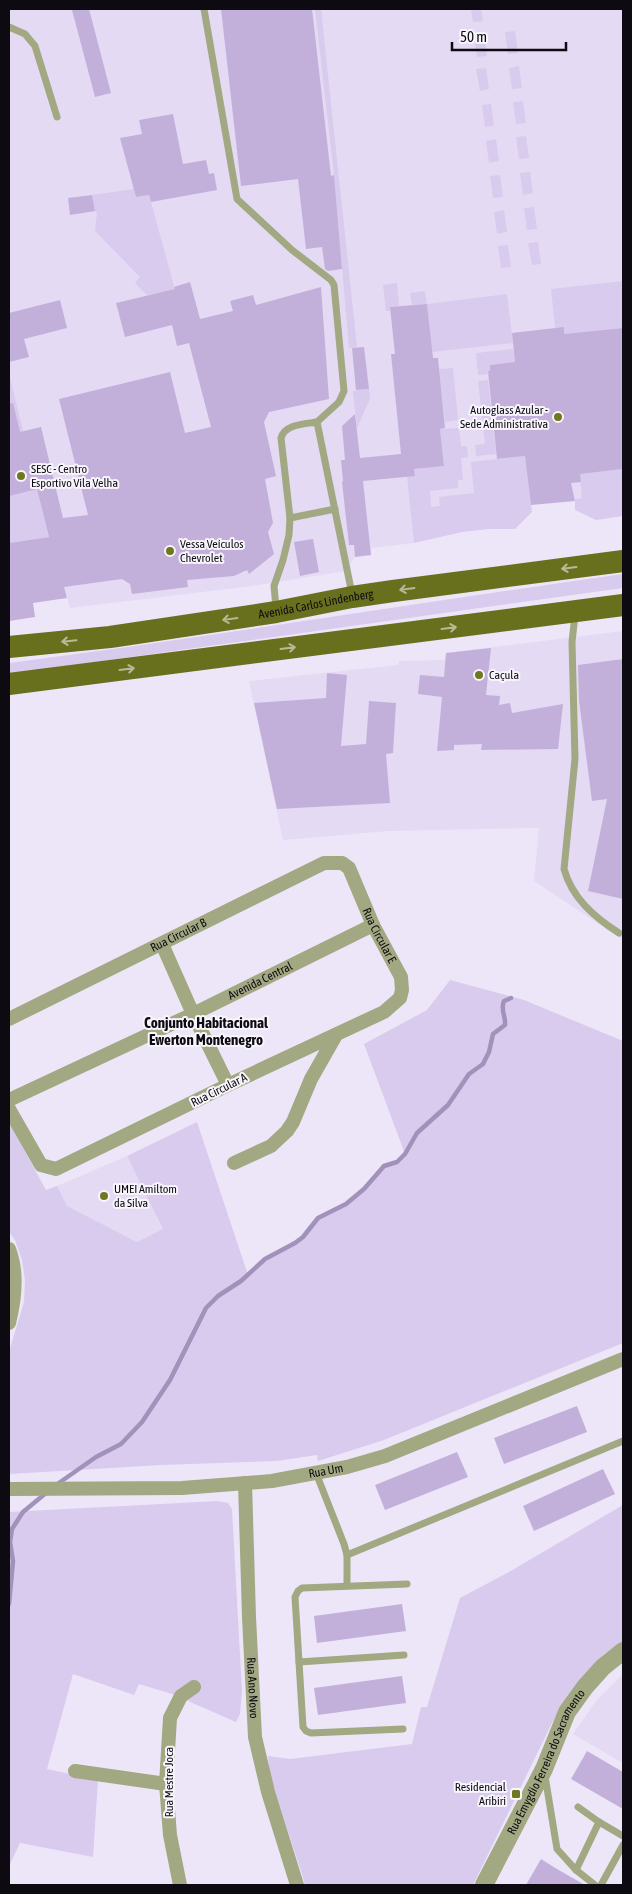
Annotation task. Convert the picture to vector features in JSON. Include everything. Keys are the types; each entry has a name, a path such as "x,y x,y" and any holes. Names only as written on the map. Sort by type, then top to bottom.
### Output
{"main road":[{"name":"Avenida Carlos Lindenberg","path":"9,647 110,637 276,612 352,597 623,561"},
{"path":"9,684 623,605"}],"street":[{"name":"Rua Circular B","path":"9,1020 324,863 342,863 349,868"},
{"name":"Rua Circular E","path":"349,868 373,925 401,977 402,990 400,998 395,1004"},
{"name":"Avenida Central","path":"9,1100 193,1014 373,925"},
{"path":"162,944 193,1014 228,1085"},
{"name":"Rua Circular A","path":"9,1109 41,1165 56,1169 228,1085 384,1012 395,1004"},
{"path":"234,1163 271,1146 287,1131 293,1122 311,1079 336,1035"},
{"path":"9,1249 14,1268 15,1288 9,1322"},
{"name":"Rua Um","path":"9,1490 182,1488 245,1484 316,1474 385,1456 623,1359"},
{"name":"Rua Ano Novo","path":"245,1484 252,1707 255,1737 268,1792 297,1885"},
{"name":"Rua Emygdio Ferreira do Sacramento","path":"484,1885 544,1769 567,1712 585,1687 603,1667 623,1651"},
{"name":"Rua Mestre Joca","path":"180,1885 170,1835 166,1784 170,1718 181,1696 194,1687"},
{"path":"75,1771 166,1784"}],"lane":[{"path":"204,9 237,199 292,250 331,280 334,285 344,390 339,402 317,422 287,428 281,438 290,518 289,536 274,586 276,612"},
{"path":"9,27 25,34 35,46 57,117"},
{"path":"317,422 352,597"},
{"path":"290,518 335,509"},
{"path":"576,611 572,642 575,759 564,869 568,884 576,896 600,921 619,933"},
{"path":"347,1555 623,1441"},
{"path":"316,1474 344,1544 347,1555 347,1586"},
{"path":"403,1729 311,1733 306,1731 303,1727 295,1597 302,1588 407,1584"},
{"path":"298,1662 404,1655"},
{"path":"544,1769 557,1849 576,1870 595,1885"},
{"path":"578,1807 598,1822 623,1836"},
{"path":"576,1870 598,1822"},
{"path":"601,1885 623,1845"}],"shaded area":[{"path":"9,9 623,9 623,493 412,517 414,543 371,548 371,555 355,557 345,571 252,586 70,608 45,521 9,373"},
{"path":"315,9 321,9 357,347 349,348 334,175"},
{"path":"471,9 481,9 483,21 473,22"},
{"path":"515,31 518,53 508,54 505,32"},
{"path":"484,34 487,56 477,57 474,35"},
{"path":"519,66 522,88 512,89 509,68"},
{"path":"486,68 489,89 480,91 476,69"},
{"path":"523,101 526,123 516,124 513,102"},
{"path":"491,104 494,126 485,127 482,105"},
{"path":"526,136 529,158 519,159 516,137"},
{"path":"496,139 499,161 489,163 486,141"},
{"path":"530,172 533,193 523,195 520,173"},
{"path":"500,175 503,197 493,198 490,176"},
{"path":"134,189 136,197 149,195 176,293 154,298 152,294 147,295 135,283 140,277 95,231 97,213 92,195"},
{"path":"534,207 537,229 527,230 524,208"},
{"path":"504,210 507,232 497,234 494,212"},
{"path":"538,242 541,264 532,265 528,243"},
{"path":"508,245 511,267 501,268 498,246"},
{"path":"623,281 623,328 564,334 564,328 555,328 551,289"},
{"path":"397,283 399,306 390,307 390,311 386,311 383,285"},
{"path":"425,291 427,304 412,305 410,293"},
{"path":"507,294 513,343 432,352 427,304"},
{"path":"513,349 515,362 490,365 490,371 487,371 488,374 478,375 476,353"},
{"path":"453,368 458,420 445,422 439,369"},
{"name":"SESC - Centro Esportivo Vila Velha","path":"9,373 49,537 9,543"},
{"path":"488,380 496,454 476,456 475,445 485,444 478,381"},
{"path":"369,389 370,399 357,428 353,391"},
{"path":"459,428 461,446 467,446 468,457 461,458 463,480 458,480 458,488 430,491 431,507 440,506 439,497 474,493 471,462 525,456 532,512 515,529 462,532 414,543 407,476 415,475 414,469 444,466 440,429"},
{"path":"623,469 623,516 596,520 575,510 575,499 582,498 580,474"},
{"path":"623,574 623,588 9,674 9,663"},
{"path":"623,631 623,940 534,881 539,828 388,831 283,840 249,681 398,665 399,661 445,660 446,653"},
{"path":"450,980 524,1000 623,1041 623,1343 384,1440 318,1461 317,1455 277,1461 161,1465 9,1474 9,1352 24,1302 25,1280 22,1260 15,1240 9,1232 9,1127 11,1126 46,1190 57,1186 67,1206 137,1242 163,1229 127,1156 197,1122 248,1275 265,1259 303,1237 318,1218 346,1204 364,1189 384,1166 397,1162 405,1154 364,1044 427,1010"},
{"name":"UMEI Amiltom da Silva","path":"127,1156 163,1229 137,1242 67,1206 57,1186"},
{"path":"218,1501 228,1503 232,1509 242,1691 240,1714 236,1722 172,1694 139,1684 134,1695 73,1674 47,1769 98,1780 93,1857 20,1843 9,1866 9,1512"},
{"path":"623,1505 623,1641 603,1655 574,1688 553,1721 473,1885 305,1885 270,1777 268,1756 290,1759 412,1744 421,1707 427,1707 460,1598 509,1572"},
{"path":"623,1674 623,1763 573,1734 596,1701"}],"building":[{"path":"89,9 111,93 95,97 72,10"},
{"path":"221,9 312,9 331,176 334,175 342,269 328,271 325,269 322,247 306,249 298,179 241,186"},
{"path":"173,114 183,164 206,160 209,174 214,173 217,190 151,202 149,195 136,197 120,138 142,134 139,120"},
{"path":"92,195 95,211 70,215 68,198"},
{"path":"190,282 200,319 233,311 230,301 253,295 256,305 321,287 329,399 269,412 264,422 276,476 265,479 273,523 268,532 274,554 249,574 247,570 234,576 187,580 188,587 132,594 130,584 122,579 64,587 67,598 33,603 35,617 9,621 9,543 49,537 37,489 9,496 9,404 13,403 20,432 41,427 63,518 88,515 59,399 170,372 185,433 211,427 189,343 177,346 172,325 125,337 116,303 175,289 174,287"},
{"path":"60,300 67,328 24,339 29,357 9,362 9,313"},
{"path":"427,304 433,358 438,358 445,428 440,429 444,466 414,469 415,476 363,481 371,555 355,557 354,545 349,545 342,482 341,460 345,460 342,426 355,414 360,458 401,454 391,354 395,354 390,307"},
{"name":"Autoglass Azular - Sede Administrativa","path":"564,327 564,334 623,328 623,469 580,474 581,482 571,483 575,501 531,505 525,456 497,459 488,371 490,371 490,365 515,362 512,333"},
{"path":"364,347 369,389 356,390 352,348"},
{"path":"313,539 319,572 300,576 294,542"},
{"path":"491,648 486,695 500,696 499,705 510,703 512,713 563,704 558,749 481,750 482,744 454,745 454,750 437,751 442,697 418,694 420,675 444,677 446,653"},
{"path":"623,659 623,899 588,891 607,799 592,801 579,701 578,665"},
{"path":"327,673 347,675 341,746 366,744 369,701 396,703 393,753 386,754 390,803 277,809 254,703 326,698"},
{"path":"577,1406 587,1432 504,1464 494,1438"},
{"path":"457,1452 468,1477 385,1510 375,1485"},
{"path":"603,1469 615,1494 534,1531 523,1506"},
{"path":"402,1604 406,1631 317,1643 314,1616"},
{"path":"402,1676 406,1703 318,1715 314,1688"},
{"path":"587,1751 623,1772 623,1809 571,1779"},
{"path":"541,1859 557,1869 585,1885 526,1885"}],"waterway":[{"path":"56,1485 96,1457 121,1444 142,1422 170,1380 206,1308 218,1296 241,1281 265,1259 303,1237 318,1218 346,1204 364,1189 384,1166 397,1162 405,1154 417,1133 448,1105 469,1074 483,1064 489,1052 493,1034 505,1025 504,1001 511,998"},
{"path":"9,1604 13,1561 10,1542 12,1529 23,1512 46,1493"}],"place":[{"name":"Autoglass Azular - Sede Administrativa","path":"558,417"},
{"name":"SESC - Centro Esportivo Vila Velha","path":"21,476"},
{"name":"Vessa Veículos Chevrolet","path":"170,551"},
{"name":"Caçula","path":"479,675"},
{"name":"UMEI Amiltom da Silva","path":"104,1196"},
{"name":"Residencial Aribiri","path":"516,1794"}],"district":[{"name":"Conjunto Habitacional Ewerton Montenegro","path":"206,1030"}]}
